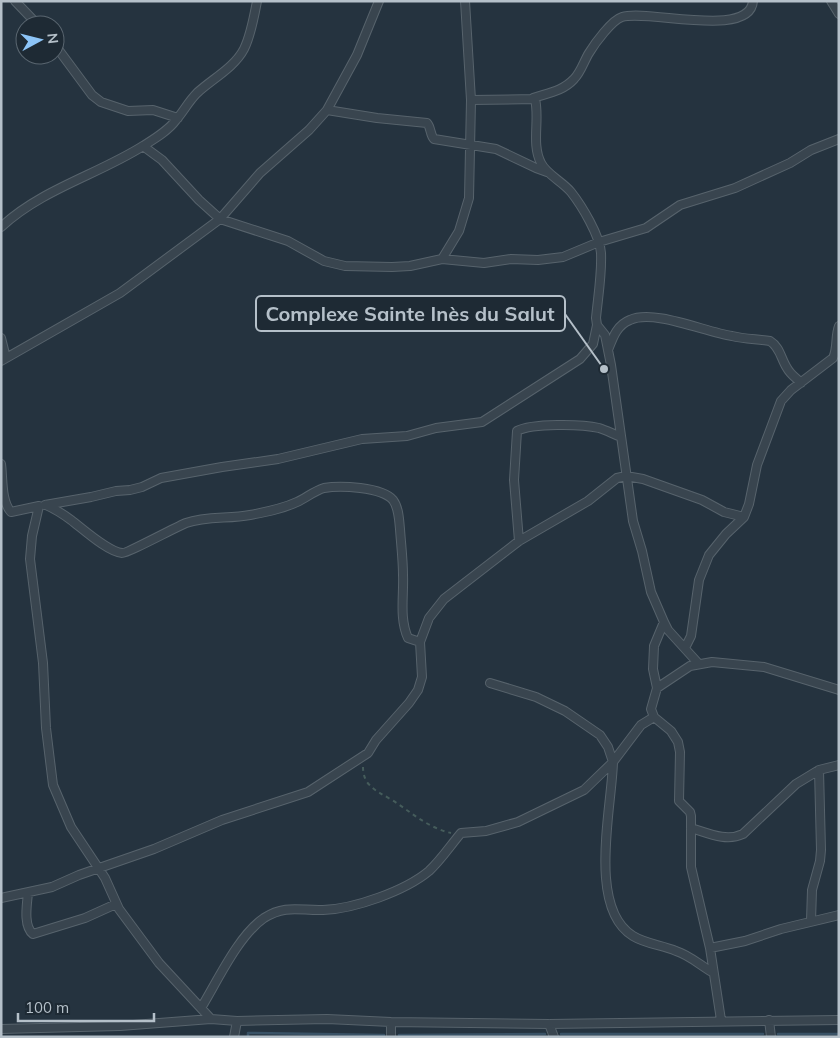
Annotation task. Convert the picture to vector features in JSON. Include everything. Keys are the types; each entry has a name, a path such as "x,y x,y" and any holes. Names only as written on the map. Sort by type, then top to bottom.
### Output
{"street":[{"path":"15,1 28,15"},
{"path":"1,227 29,206 51,193 114,163 144,146 165,131 178,118 189,101 229,66 244,49 255,15 257,1"},
{"path":"1,338 4,360 120,293 220,219 260,173 309,130 326,110 357,55 379,1"},
{"path":"442,259 459,231 469,198 471,100 465,1"},
{"path":"471,100 534,98 559,90 576,78 589,52 613,23 622,17 635,15 711,20 733,19 742,17 748,12 753,1"},
{"path":"831,1 839,14"},
{"path":"65,58 92,94 102,102 128,112 153,110 178,118"},
{"path":"534,98 536,102 535,129 538,152 541,164 548,172"},
{"path":"326,110 427,124 434,139 496,149 556,177 570,191 579,204 599,242 601,252 596,318 598,325 605,335 633,521 651,592 668,630 698,663"},
{"path":"144,146 162,160 220,219 288,241 324,262 366,268 410,266 442,259 484,263 563,257 599,242 646,228 680,205 735,188 811,150 839,139"},
{"path":"608,350 614,334 625,322 645,316 660,318 732,336 770,341 775,344 788,371 801,383"},
{"path":"1,514 116,491 130,490 142,487 161,478 222,467 278,460 362,439 407,436 436,428 482,422 491,418 522,395 580,359 593,344 598,325"},
{"path":"685,648 691,636 699,580 709,555 726,534 744,517 758,465 781,401 791,390 833,358 836,354 836,337 839,326"},
{"path":"520,542 514,480 517,431 524,428 584,426 600,429 620,437"},
{"path":"1,464 5,501 7,508 11,512"},
{"path":"1,898 52,887 154,849 222,820 308,792 368,752 418,690 422,677 420,642 429,618 444,599 520,542 593,498 617,478 626,476 680,491 724,512 744,517"},
{"path":"42,506 63,514 106,546 121,553 126,553 165,532 189,522 230,518 276,510 330,487 366,489 378,492 392,500 396,506 402,559 402,612 405,631 408,638 420,642"},
{"path":"42,506 32,536 30,559 43,663 52,777 58,797 71,826 105,878 116,904 159,963 211,1019"},
{"path":"664,622 652,656 657,688 651,708 654,718 671,731 678,742 680,752 679,801 680,805 690,812 691,867 710,948 712,972 722,1020"},
{"path":"657,688 681,671 698,663 732,663 764,667 839,690"},
{"path":"490,683 536,697 565,711 600,735 608,747 613,762 605,866 606,887 610,906 618,923 632,936 660,947 680,952 712,972"},
{"path":"201,1008 238,944 263,919 275,912 292,908 338,909 385,896 405,887 439,861 461,833 486,831 518,822 584,790 613,762 642,725 654,718"},
{"path":"691,828 722,837 735,838 743,834 796,784 819,770 839,765"},
{"path":"811,921 812,890 821,850 819,770"},
{"path":"28,892 27,924 28,930 33,934 85,918 116,904"},
{"path":"710,948 746,942 781,929 839,915"},
{"path":"1,1029 138,1025 211,1019 237,1021 327,1019 391,1022 549,1024 722,1020 839,1020"},
{"path":"768,1020 771,1037"},
{"path":"234,1037 237,1021"},
{"path":"391,1022 391,1037"},
{"path":"549,1024 554,1037"}],"path":[{"path":"368,752 363,772 365,779 379,794 433,827 449,832 461,833"}],"waterway":[{"path":"248,1037 248,1033 384,1035"},
{"path":"399,1035 545,1034"},
{"path":"561,1034 763,1034"},
{"path":"778,1034 839,1034"}],"place":[{"name":"Complexe Sainte Inès du Salut","path":"604,369"}]}
